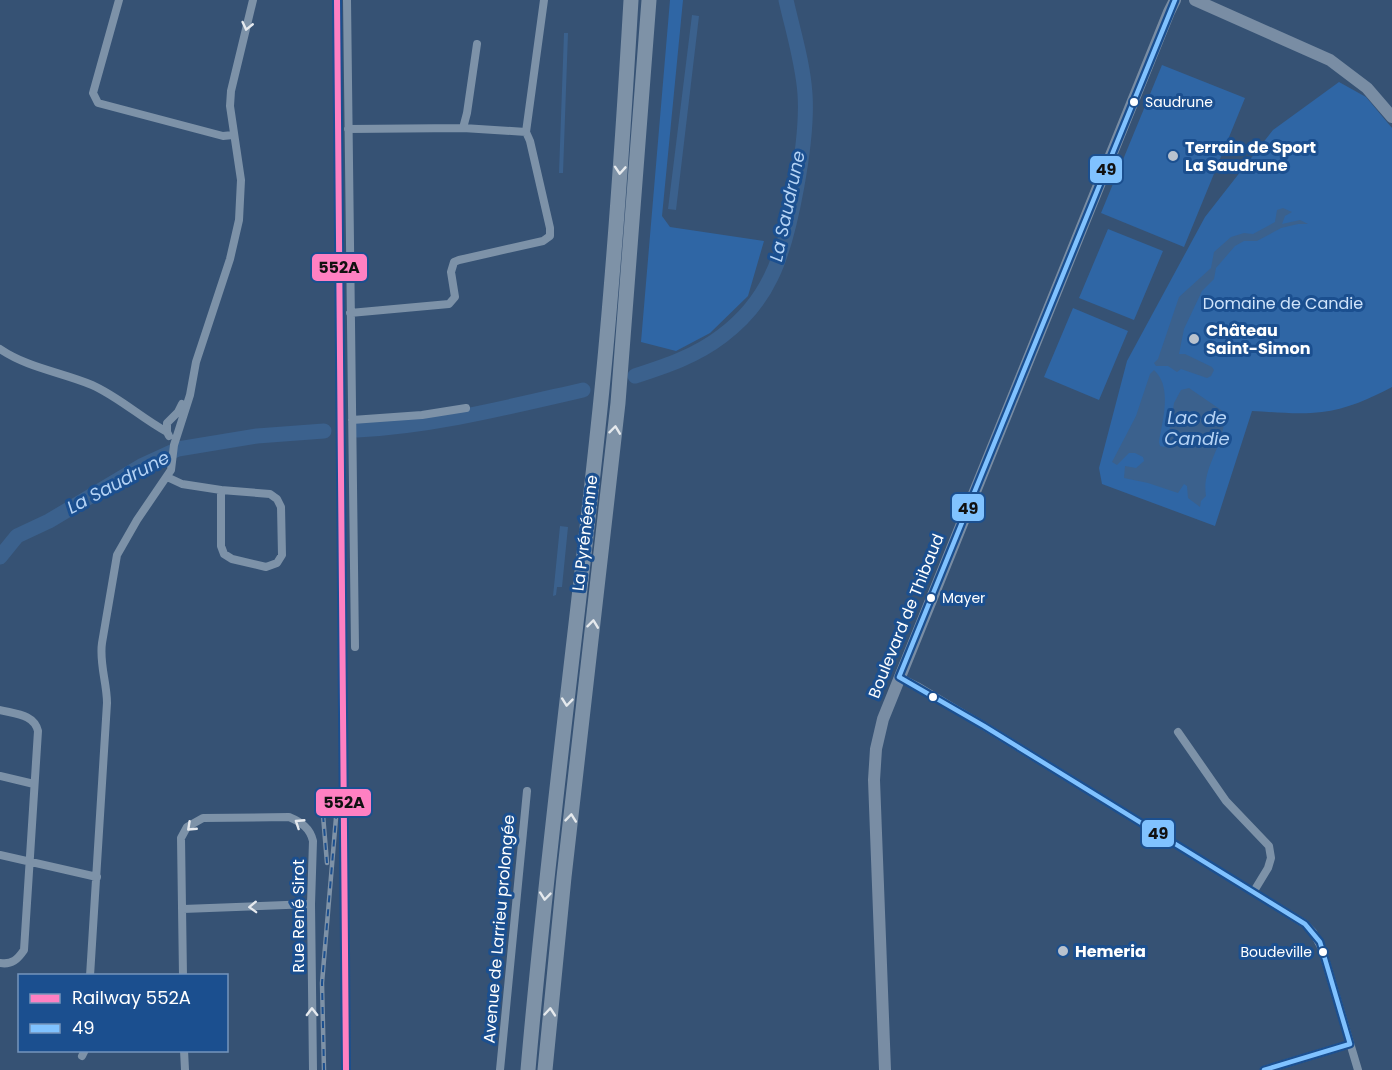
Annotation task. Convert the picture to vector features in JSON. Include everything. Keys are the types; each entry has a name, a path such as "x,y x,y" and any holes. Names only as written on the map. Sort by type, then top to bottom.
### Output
{"highway":[{"path":"622,0 617,101 624,111"},
{"name":"La Pyrénéenne","path":"528,1070 546,885 600,408 631,0"},
{"name":"La Pyrénéenne","path":"545,1070 564,877 618,403 649,0"}],"street":[{"path":"119,0 93,93 98,103 223,136 233,135"},
{"path":"167,428 178,412 191,381 230,259 239,220 242,180 230,106 253,0"},
{"path":"347,0 355,647"},
{"path":"350,313 449,304 455,297 451,272 454,262 543,241 550,236 530,141 526,132 544,0"},
{"name":"Boulevard de Thibaud","path":"885,1070 874,780 876,749 883,719 1175,0"},
{"path":"1195,0 1330,60 1367,88 1392,117"},
{"path":"463,128 477,44"},
{"path":"348,129 463,128 526,132"},
{"path":"0,349 31,365 100,389 146,417 151,423 177,430"},
{"path":"90,974 107,699 100,656 113,577 117,555 136,520 167,477 173,458 177,430 190,395 191,381"},
{"path":"352,420 422,415 466,408"},
{"path":"167,428 174,445"},
{"path":"167,477 182,484 270,494 277,499 281,507 282,555 277,563 266,567 232,559 224,554 221,546 221,490"},
{"path":"899,677 926,691 1296,917 1313,932 1320,942 1358,1070"},
{"path":"0,710 28,717 37,725 38,731 24,950 12,963 0,963"},
{"path":"1178,732 1226,801 1269,846 1268,868 1254,891"},
{"path":"0,776 34,784"},
{"name":"Avenue de Larrieu prolongée","path":"500,1070 527,791"},
{"name":"Rue René Sirot","path":"183,909 181,838 187,827 203,818 289,817 299,821 311,834 313,841 311,904 313,1070"},
{"path":"0,855 97,877"},
{"path":"183,974 183,909 311,904"},
{"path":"1264,1070 1350,1044"},
{"path":"184,1052 185,1070"}],"green space":[{"path":"670,0 683,0 662,216 670,227 764,241 748,296 710,333 676,351 641,342"},
{"name":"Terrain de Sport La Saudrune","path":"1162,65 1245,98 1184,247 1101,213"},
{"name":"Domaine de Candie","path":"1339,82 1366,97 1392,128 1392,387 1358,403 1331,411 1287,413 1252,411 1215,526 1102,484 1099,468 1127,361 1205,217 1273,130"},
{"path":"1108,229 1163,251 1134,320 1079,298"},
{"path":"1073,308 1128,331 1099,400 1044,377"}],"water":[{"path":"692,15 699,16 676,210 668,209"},
{"path":"564,33 568,33 563,173 559,173"},
{"path":"1283,208 1292,212 1285,216 1282,224 1300,220 1308,224 1281,228 1257,241 1244,241 1235,246 1216,268 1214,279 1202,291 1184,329 1179,354 1185,354 1212,367 1214,370 1211,376 1207,378 1181,369 1177,372 1168,366 1156,366 1154,363 1158,359 1179,297 1211,268 1214,252 1231,237 1244,233 1253,234 1275,222 1277,210"},
{"name":"Lac de Candie","path":"1154,370 1160,377 1165,395 1160,446 1164,447 1167,444 1174,403 1181,390 1189,388 1224,412 1222,434 1207,475 1206,496 1201,501 1200,507 1188,498 1187,486 1184,484 1178,493 1124,478 1125,466 1136,468 1144,461 1143,457 1129,453 1117,465 1112,462 1136,416 1150,374"},
{"path":"560,526 568,527 562,587 557,587 556,595 553,596"}],"waterway":[{"name":"La Saudrune","path":"635,376 691,355 712,343 750,310 771,277 791,213 804,136 805,94 802,71 786,0"},
{"name":"La Saudrune","path":"357,430 443,420 583,390"},
{"name":"La Saudrune","path":"0,557 17,536 49,521 143,465 178,449 257,436 324,431"}],"railway":[{"path":"324,1070 322,983 338,794"},
{"path":"323,815 327,863"}],"rail line":[{"name":"552A","path":"337,0 346,1070"}],"transit line":[{"name":"49","path":"899,677 1175,0"},
{"name":"49","path":"899,677 984,726 1305,924 1320,942 1350,1044"},
{"name":"49","path":"1264,1070 1350,1044"}],"place":[{"name":"Saudrune","path":"1134,102"},
{"name":"Terrain de Sport La Saudrune","path":"1173,156"},
{"name":"Château Saint-Simon","path":"1194,339"},
{"name":"Mayer","path":"931,598"},
{"name":"Hemeria","path":"1063,951"},
{"name":"Boudeville","path":"1323,952"}]}
